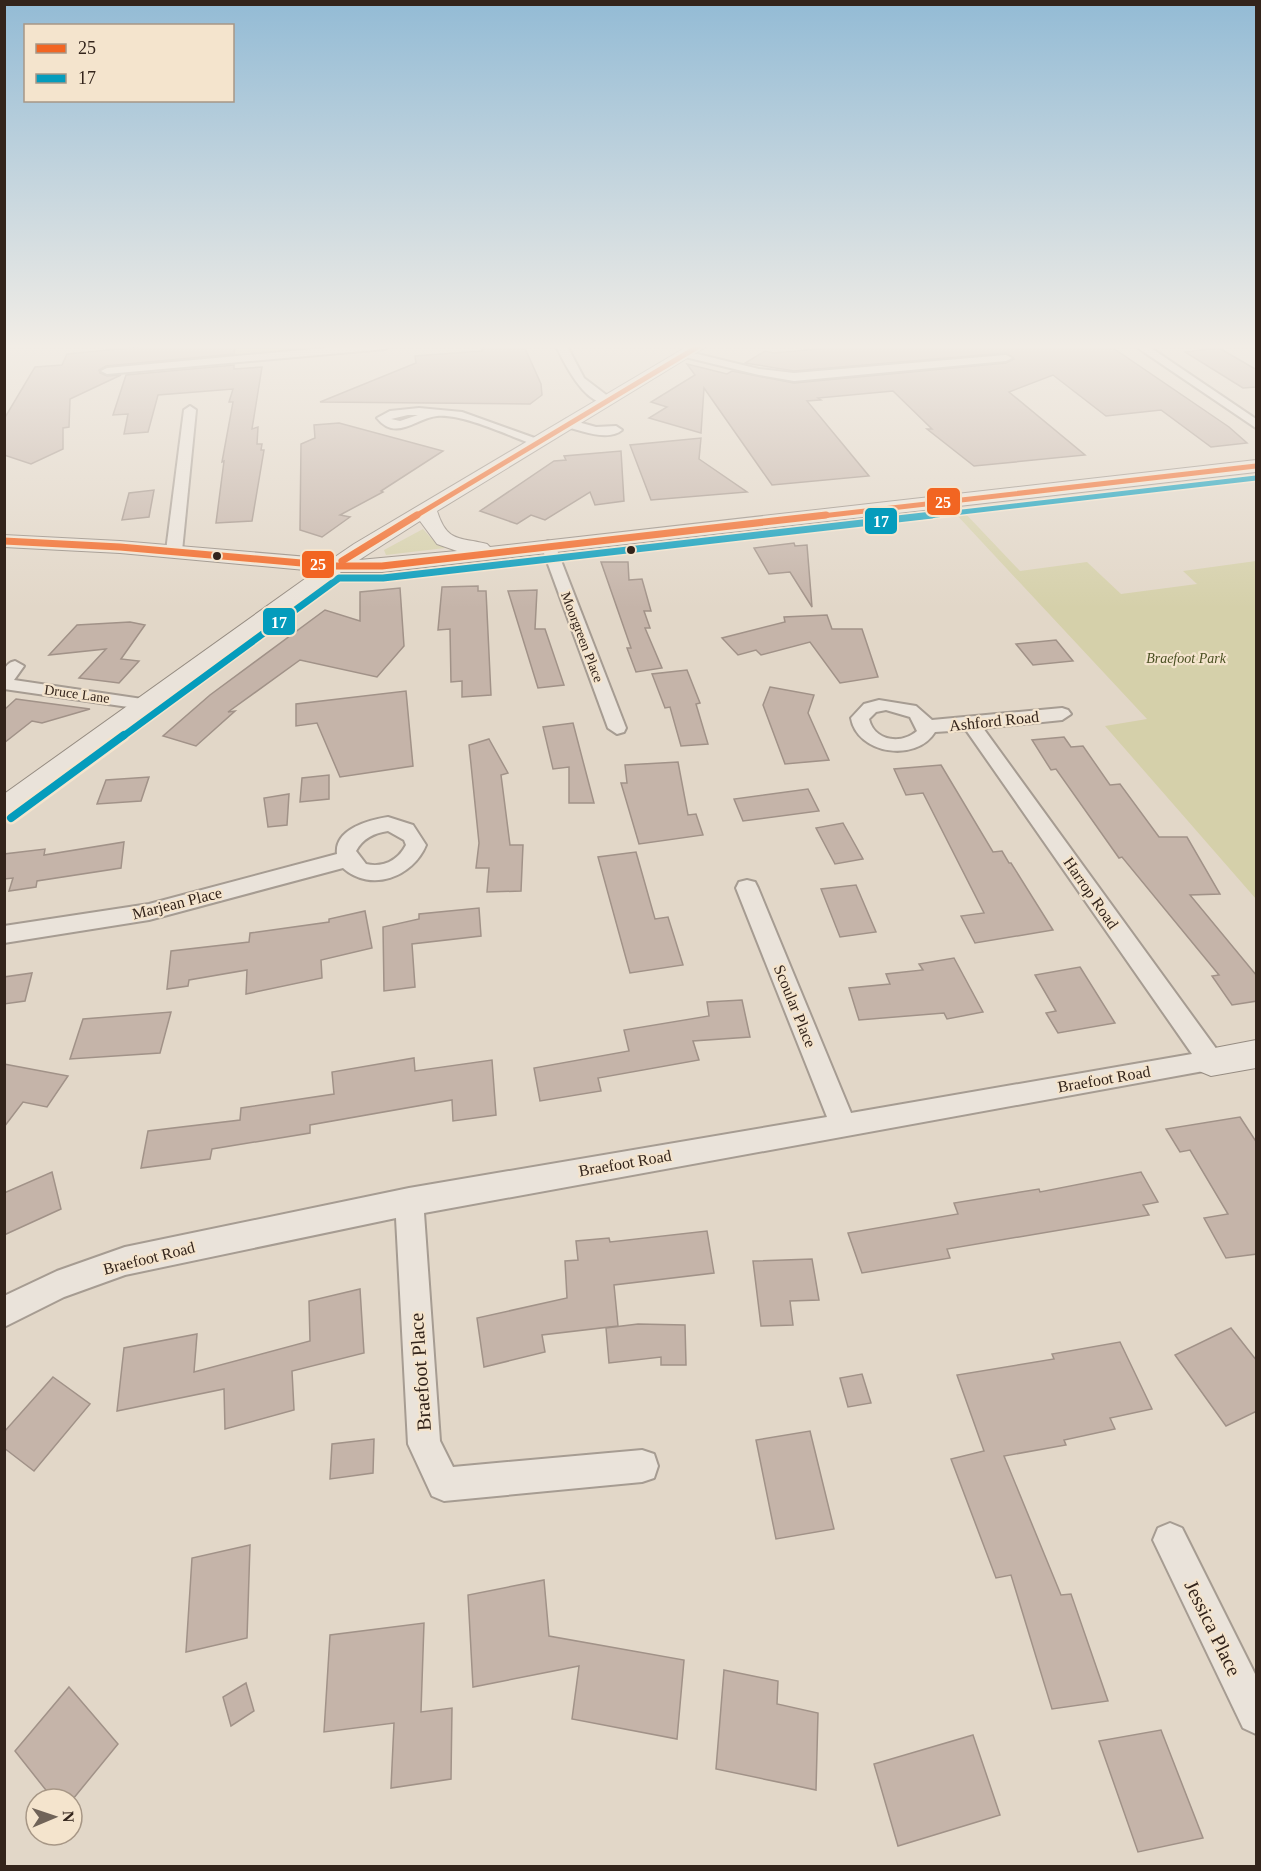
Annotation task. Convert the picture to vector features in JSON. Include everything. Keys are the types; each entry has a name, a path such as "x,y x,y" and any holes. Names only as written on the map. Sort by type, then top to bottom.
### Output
{"street":[{"path":"174,551 187,433"},
{"path":"514,433 537,441"},
{"path":"4,808 149,705 335,566 550,433"},
{"path":"4,541 174,551 335,566 382,566 548,545 1257,466"},
{"path":"426,509 433,532 442,540 458,546 508,550"},
{"name":"Moorgreen Place","path":"548,545 616,728"},
{"name":"Druce Lane","path":"15,666 4,683 149,705"},
{"name":"Ashford Road","path":"926,726 971,724 1062,714"},
{"name":"Harrop Road","path":"971,724 1211,1061"},
{"name":"Marjean Place","path":"4,935 149,912 347,859"},
{"name":"Scoular Place","path":"747,888 843,1124"},
{"name":"Braefoot Road","path":"4,1312 57,1285 125,1261 409,1201 1257,1054"},
{"name":"Braefoot Place","path":"409,1201 424,1443 444,1484 642,1466"},
{"name":"Jessica Place","path":"1170,1540 1257,1715"}],"green space":[{"name":"Braefoot Park","path":"963,511 1020,571 1087,562 1121,594 1197,584 1183,571 1256,561 1256,899 1105,726 1147,719 954,512"},
{"path":"423,529 445,548 386,555 384,550"}],"building":[{"path":"4,433 63,433 63,449 31,464 4,455"},
{"path":"227,433 258,433 257,444 262,444 261,450 264,450 252,521 216,523 224,461 222,462"},
{"path":"315,433 377,433 443,451 381,491 383,492 340,515 350,517 322,537 300,530 301,444 315,438"},
{"path":"736,433 834,433 869,476 772,485"},
{"path":"932,433 1059,433 1085,455 974,466"},
{"path":"1193,433 1236,433 1247,443 1211,447"},
{"path":"701,438 699,459 747,492 651,500 630,445"},
{"path":"621,451 624,501 595,505 590,492 545,520 531,515 517,524 480,511 554,461 566,460 564,456"},
{"path":"154,490 149,517 122,520 129,493"},
{"path":"794,543 795,546 807,545 812,607 790,572 769,574 754,548"},
{"path":"601,562 628,562 629,580 642,579 651,611 644,611 650,628 645,628 662,668 636,672 627,648 631,648"},
{"path":"478,586 478,591 486,591 491,695 462,697 462,681 451,682 450,629 438,630 442,587"},
{"path":"400,588 404,646 377,677 300,660 228,712 235,711 196,746 163,736 210,695 325,610 360,621 360,592"},
{"path":"537,590 535,629 545,629 564,685 538,688 508,591"},
{"path":"827,615 832,629 862,629 878,677 840,683 810,642 761,655 756,650 738,655 722,638 785,622 784,617"},
{"path":"130,622 145,625 121,659 139,661 119,683 79,678 106,649 49,655 77,625"},
{"path":"1056,640 1073,661 1033,665 1016,644"},
{"path":"687,670 700,703 696,704 708,744 681,746 670,707 665,708 652,674"},
{"path":"770,687 814,695 808,713 829,760 785,764 763,705"},
{"path":"406,691 413,766 340,777 317,723 296,726 296,704"},
{"path":"16,699 90,709 42,723 32,721 4,743 4,710"},
{"path":"573,723 594,803 569,803 569,767 553,769 543,727"},
{"path":"1064,737 1071,747 1083,746 1110,785 1120,784 1159,837 1187,837 1220,894 1190,895 1257,976 1257,1001 1232,1005 1212,976 1219,975 1122,857 1119,858 1056,769 1051,770 1032,740"},
{"path":"489,739 508,773 501,775 510,845 523,845 521,891 487,892 489,868 476,868 479,843 469,745"},
{"path":"678,762 688,815 696,814 703,835 639,844 621,783 627,783 625,765"},
{"path":"941,765 993,852 1002,851 1053,930 975,943 961,916 984,913 923,793 906,795 894,769"},
{"path":"329,775 329,799 300,802 302,778"},
{"path":"149,777 141,801 97,804 106,780"},
{"path":"808,789 819,811 743,821 734,799"},
{"path":"289,794 287,825 268,827 264,798"},
{"path":"843,823 863,859 835,864 816,828"},
{"path":"124,842 121,868 37,881 36,887 9,891 13,878 4,879 4,854 45,849 44,855"},
{"path":"636,852 655,919 668,917 683,965 630,973 598,857"},
{"path":"856,885 876,932 840,937 821,889"},
{"path":"479,908 481,936 412,944 415,987 384,991 383,927 419,919 419,914"},
{"path":"365,911 372,948 321,960 322,978 246,994 247,970 189,980 188,986 167,989 171,951 249,942 250,933 329,922 329,919"},
{"path":"954,958 983,1012 947,1019 944,1013 859,1020 849,988 890,984 886,974 923,970 919,964"},
{"path":"1080,967 1115,1023 1058,1033 1046,1013 1056,1011 1035,975"},
{"path":"32,973 25,1001 4,1004 4,977"},
{"path":"742,1000 750,1037 693,1041 699,1060 598,1078 601,1091 540,1101 534,1068 629,1051 624,1030 709,1016 707,1002"},
{"path":"171,1012 160,1053 70,1059 83,1019"},
{"path":"414,1058 415,1071 492,1060 496,1115 453,1121 452,1100 310,1125 310,1133 212,1149 210,1159 141,1168 148,1131 240,1120 241,1108 334,1094 332,1072"},
{"path":"4,1064 68,1076 47,1107 23,1102 4,1127"},
{"path":"1240,1117 1257,1143 1257,1254 1226,1258 1204,1218 1228,1214 1190,1150 1180,1152 1166,1129"},
{"path":"52,1172 61,1209 4,1235 4,1193"},
{"path":"1141,1172 1158,1202 1143,1205 1149,1215 947,1249 950,1258 862,1273 848,1233 958,1214 954,1203 1039,1189 1040,1192"},
{"path":"707,1231 714,1273 614,1285 618,1326 542,1335 545,1352 484,1367 477,1318 567,1298 565,1261 578,1260 576,1241 609,1238 610,1242"},
{"path":"812,1259 819,1300 790,1301 793,1325 761,1326 753,1261"},
{"path":"360,1289 364,1353 292,1371 294,1410 225,1429 224,1389 117,1411 124,1348 197,1334 194,1372 310,1341 309,1301"},
{"path":"638,1324 685,1325 686,1365 661,1365 661,1357 609,1363 606,1328"},
{"path":"1231,1328 1257,1361 1257,1411 1226,1426 1175,1355"},
{"path":"1120,1342 1152,1409 1110,1418 1115,1429 1064,1440 1066,1445 1004,1456 1061,1595 1071,1594 1108,1701 1052,1709 1011,1575 996,1578 951,1459 984,1451 957,1375 1054,1359 1052,1354"},
{"path":"862,1374 871,1403 848,1407 840,1378"},
{"path":"53,1377 90,1404 34,1471 4,1448 4,1432"},
{"path":"810,1431 834,1529 776,1539 756,1440"},
{"path":"374,1439 373,1473 330,1479 332,1444"},
{"path":"250,1545 247,1638 186,1652 192,1558"},
{"path":"544,1580 549,1636 684,1660 677,1739 572,1719 579,1666 473,1687 468,1595"},
{"path":"424,1623 421,1712 452,1708 451,1779 391,1788 394,1723 324,1732 330,1635"},
{"path":"724,1670 778,1681 777,1704 818,1713 816,1790 716,1769"},
{"path":"246,1683 254,1711 231,1726 223,1697"},
{"path":"69,1687 118,1744 83,1787 44,1787 15,1751"},
{"path":"1161,1730 1203,1838 1138,1852 1099,1741"},
{"path":"973,1735 1000,1815 898,1846 874,1764"}],"transit line":[{"name":"25","path":"342,561 551,433"},
{"name":"25","path":"4,541 120,547 335,566 382,566 1256,466"},
{"name":"17","path":"11,818 339,578 383,578 1256,478"}]}
